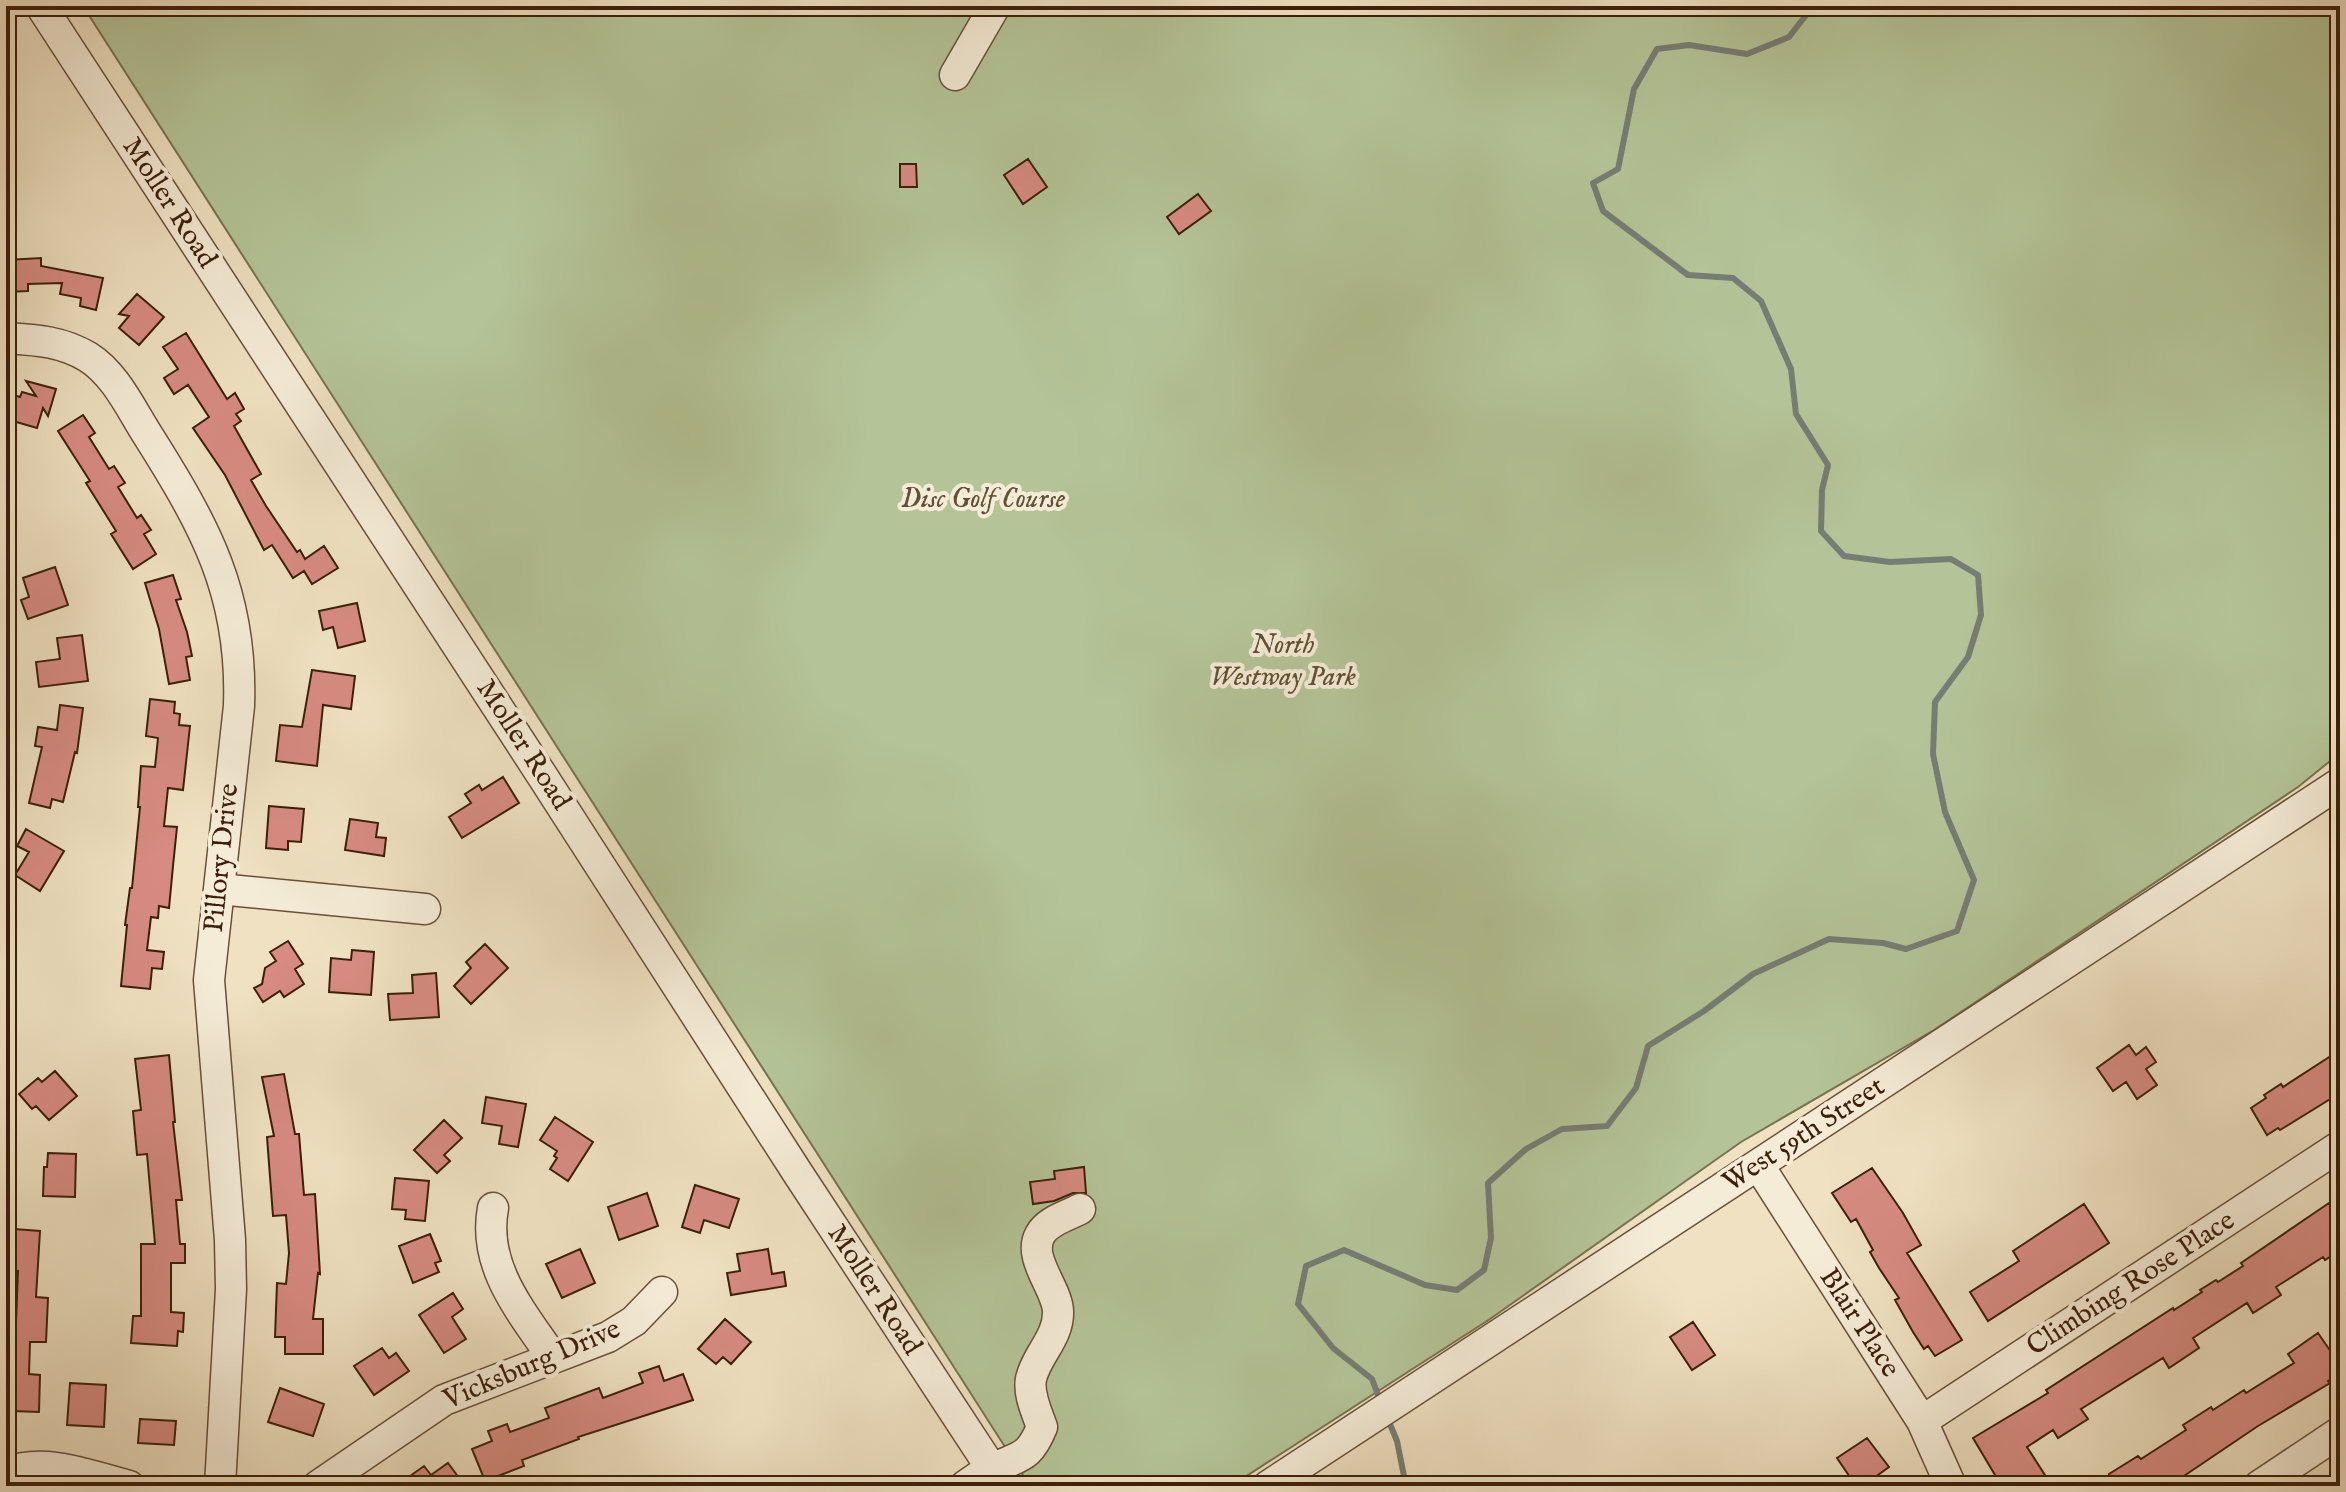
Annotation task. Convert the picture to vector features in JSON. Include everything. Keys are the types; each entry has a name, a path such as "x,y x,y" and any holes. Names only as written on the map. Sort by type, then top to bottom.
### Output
{"street":[{"name":"Moller Road","path":"41,6 997,1477"},
{"path":"955,75 995,6"},
{"name":"Pillory Drive","path":"6,338 40,339 66,345 89,358 120,390 188,500 215,556 232,617 239,688 209,980 230,1228 231,1289 220,1486"},
{"name":"West 59th Street","path":"1268,1486 2340,783"},
{"path":"219,889 425,909"},
{"name":"Climbing Rose Place","path":"1922,1421 2340,1146"},
{"name":"Blair Place","path":"1759,1166 1922,1421 1951,1486"},
{"path":"493,1208 491,1238 500,1276 553,1358"},
{"path":"965,1486 997,1477 1034,1448 1042,1427 1032,1399 1031,1380 1057,1328 1058,1308 1037,1250 1038,1237 1046,1226 1080,1209"},
{"name":"Vicksburg Drive","path":"318,1486 444,1400 612,1335 641,1315 662,1292"},
{"path":"2259,1486 2340,1432"},
{"path":"6,1473 36,1468 61,1469 129,1486"}],"green space":[{"name":"North Westway Park","path":"83,6 2336,6 2340,13 2340,753 2298,787 1934,1030 1741,1142 1490,1319 1231,1486 1030,1486"}],"building":[{"path":"1028,159 1047,187 1023,204 1004,175"},
{"path":"900,164 916,164 917,187 900,187"},
{"path":"1198,194 1211,211 1179,234 1167,217"},
{"path":"41,258 41,266 103,278 96,310 80,306 81,298 60,294 62,283 28,284 28,291 6,292 6,260"},
{"path":"137,294 164,317 139,345 119,328 129,316 119,314"},
{"path":"186,333 227,399 235,393 244,409 236,414 241,421 234,426 261,474 251,480 266,506 305,559 324,546 338,568 312,584 304,571 293,578 272,545 264,550 225,475 193,428 209,417 188,385 174,394 164,378 178,369 163,347"},
{"path":"26,381 56,389 48,416 43,408 37,428 6,419 11,394 20,397 22,392 36,396"},
{"path":"83,415 95,433 89,437 109,469 114,466 125,483 118,487 137,518 141,515 151,530 144,534 156,554 133,569 111,534 116,531 86,483 90,481 58,431"},
{"path":"55,567 68,605 28,619 21,600 29,597 23,578"},
{"path":"173,575 181,599 176,600 192,656 186,657 190,680 169,684 159,629 145,583"},
{"path":"357,603 365,641 338,648 333,627 323,630 319,611"},
{"path":"82,635 88,681 39,687 36,662 60,659 57,638"},
{"path":"312,670 355,676 351,709 323,705 317,766 276,761 280,725 302,727"},
{"path":"150,699 175,702 174,713 180,714 179,725 190,726 183,790 168,788 164,826 177,827 169,908 159,906 158,918 151,917 147,950 164,952 162,969 152,968 150,989 121,986 125,925 140,807 141,766 155,767 158,738 146,736"},
{"path":"60,705 83,708 77,753 63,802 52,799 50,808 29,803 42,747 35,746 38,727 57,730"},
{"path":"503,777 519,803 462,838 449,817 471,803 465,794 479,785 482,790"},
{"path":"269,806 304,809 301,842 288,841 288,850 266,848"},
{"path":"350,819 378,823 376,837 386,838 384,856 345,850"},
{"path":"26,829 64,851 40,891 15,875 29,852 17,846"},
{"path":"288,941 303,964 295,969 304,984 284,997 280,991 263,1002 254,988 262,984 265,968 276,961 270,952"},
{"path":"485,944 508,968 471,1004 454,986 471,968 466,962"},
{"path":"352,950 374,952 371,995 329,992 331,958 351,960"},
{"path":"436,973 439,1017 390,1020 388,994 413,993 412,975"},
{"path":"2129,1045 2136,1055 2146,1047 2156,1062 2146,1069 2157,1085 2137,1099 2126,1082 2113,1091 2097,1068"},
{"path":"2340,1050 2340,1093 2267,1135 2251,1108 2266,1098 2264,1095 2281,1084 2283,1087"},
{"path":"169,1055 182,1200 176,1200 180,1244 185,1244 185,1263 171,1263 171,1312 184,1313 183,1332 178,1331 177,1346 131,1343 133,1316 141,1316 141,1244 155,1244 147,1154 137,1155 133,1111 141,1110 135,1059"},
{"path":"55,1071 77,1096 49,1120 36,1106 32,1109 19,1094 38,1078 42,1082"},
{"path":"284,1074 295,1134 299,1134 304,1195 315,1194 320,1274 313,1319 323,1319 323,1354 285,1354 285,1337 275,1337 277,1283 286,1284 289,1253 286,1215 273,1216 267,1137 274,1136 262,1077"},
{"path":"486,1097 526,1104 518,1147 499,1144 502,1126 482,1123"},
{"path":"555,1117 593,1142 568,1181 550,1169 557,1158 554,1156 557,1151 540,1140"},
{"path":"444,1120 462,1138 444,1155 450,1161 437,1173 414,1150"},
{"path":"48,1153 76,1154 75,1197 43,1196"},
{"path":"1084,1167 1086,1193 1073,1193 1054,1201 1033,1204 1030,1182 1055,1179 1054,1171"},
{"path":"1872,1168 1921,1245 1907,1253 1962,1340 1935,1356 1928,1346 1924,1349 1913,1332 1895,1300 1899,1298 1870,1252 1873,1250 1856,1219 1851,1222 1832,1193"},
{"path":"395,1178 429,1181 425,1221 405,1219 406,1210 392,1209"},
{"path":"695,1185 739,1199 729,1228 704,1220 700,1233 682,1227"},
{"path":"647,1193 658,1226 619,1240 608,1207"},
{"path":"2329,1203 2340,1216 2340,1250 2325,1260 2323,1257 2276,1287 2281,1295 2253,1313 2247,1303 2193,1338 2199,1348 2169,1368 2163,1358 2081,1409 2088,1419 2058,1438 2053,1430 2027,1447 2052,1486 1979,1486 1995,1475 1973,1438 2048,1393 2046,1390 2202,1292 2200,1290 2243,1266 2241,1263"},
{"path":"2084,1204 2109,1243 1988,1321 1970,1292 2019,1261 2013,1251"},
{"path":"14,1229 40,1231 36,1297 48,1298 46,1342 30,1342 29,1374 40,1375 39,1412 12,1411 12,1399 7,1399 6,1322 16,1323 18,1271 6,1270 6,1251 7,1241 13,1241"},
{"path":"430,1234 441,1261 435,1263 439,1272 413,1283 399,1246"},
{"path":"580,1249 595,1283 562,1298 546,1264"},
{"path":"768,1249 772,1274 784,1272 786,1286 731,1295 727,1273 740,1271 737,1254"},
{"path":"453,1293 463,1309 452,1317 466,1339 444,1353 419,1315"},
{"path":"725,1319 751,1342 731,1364 723,1357 716,1364 698,1349"},
{"path":"1693,1322 1715,1355 1692,1370 1670,1337"},
{"path":"2318,1333 2340,1365 2340,1372 2328,1381 2330,1383 2258,1426 2169,1486 2116,1486 2109,1474 2138,1456 2141,1459 2186,1430 2183,1425 2211,1407 2213,1410 2244,1390 2246,1393 2294,1363 2288,1354"},
{"path":"382,1348 389,1358 396,1353 409,1371 374,1395 354,1366"},
{"path":"659,1366 664,1381 683,1374 693,1400 578,1437 522,1460 524,1466 485,1481 472,1449 492,1441 488,1431 507,1424 510,1432 549,1418 545,1408 599,1388 603,1398 643,1383 639,1373"},
{"path":"70,1383 106,1385 104,1427 67,1425"},
{"path":"280,1388 324,1404 313,1436 268,1422"},
{"path":"140,1419 176,1421 174,1445 138,1443"},
{"path":"1867,1438 1889,1467 1878,1475 1885,1486 1856,1486 1837,1458"},
{"path":"448,1463 465,1486 396,1486 424,1466 431,1475"}],"waterway":[{"path":"1381,1403 1372,1379 1333,1348 1298,1304 1306,1266 1344,1250 1425,1285 1457,1290 1484,1270 1491,1238 1488,1183 1526,1149 1562,1129 1607,1126 1636,1088 1648,1046 1704,1011 1753,974 1829,939 1883,943 1906,949 1957,931 1974,880 1945,812 1933,754 1935,702 1968,657 1981,615 1978,575 1951,559 1890,562 1844,556 1821,531 1822,490 1828,465 1796,414 1791,369 1761,301 1733,278 1688,275 1603,211 1593,183 1618,169 1634,89 1657,49 1689,45 1747,54 1789,37 1813,6"},
{"path":"1387,1417 1397,1441 1406,1486"}],"park label":[{"name":"Disc Golf Course","path":"983,499"}]}
